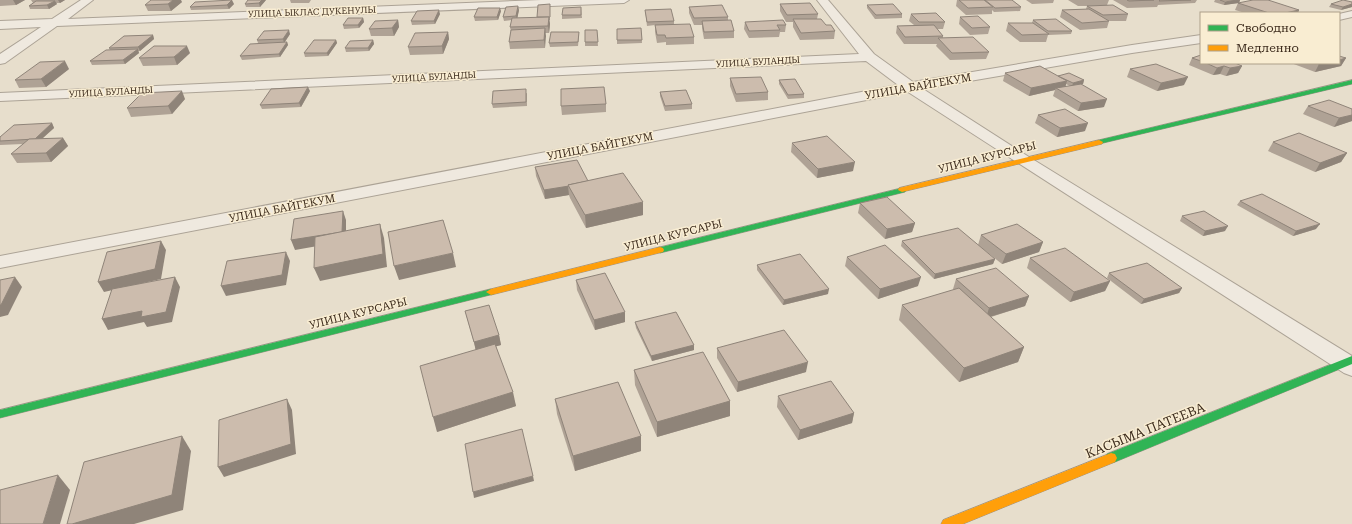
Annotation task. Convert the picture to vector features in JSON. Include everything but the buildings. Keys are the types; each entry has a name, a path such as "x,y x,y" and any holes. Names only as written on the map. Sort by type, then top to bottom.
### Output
{"street":[{"path":"0,60 88,0"},
{"name":"УЛИЦА ЫКЛАС ДУКЕНУЛЫ","path":"0,25 624,0"},
{"path":"822,0 869,58 910,87 1023,160 1350,363"},
{"path":"1340,17 1352,14"},
{"name":"УЛИЦА БАЙГЕКУМ","path":"0,262 910,87 1132,49 1200,40"},
{"name":"УЛИЦА БУЛАНДЫ","path":"0,97 869,58"},
{"name":"УЛИЦА КУРСАРЫ","path":"0,414 1023,160 1352,82"},
{"name":"КАСЫМА ПАТЕЕВА","path":"948,524 1350,363"}],"traffic: fast":[{"path":"1099,142 1352,82"},
{"path":"660,250 902,190"},
{"path":"0,414 491,292"},
{"path":"1111,458 1352,360"}],"traffic: slow":[{"path":"902,190 1099,142"},
{"path":"491,292 660,250"},
{"path":"948,524 1111,458"}]}
